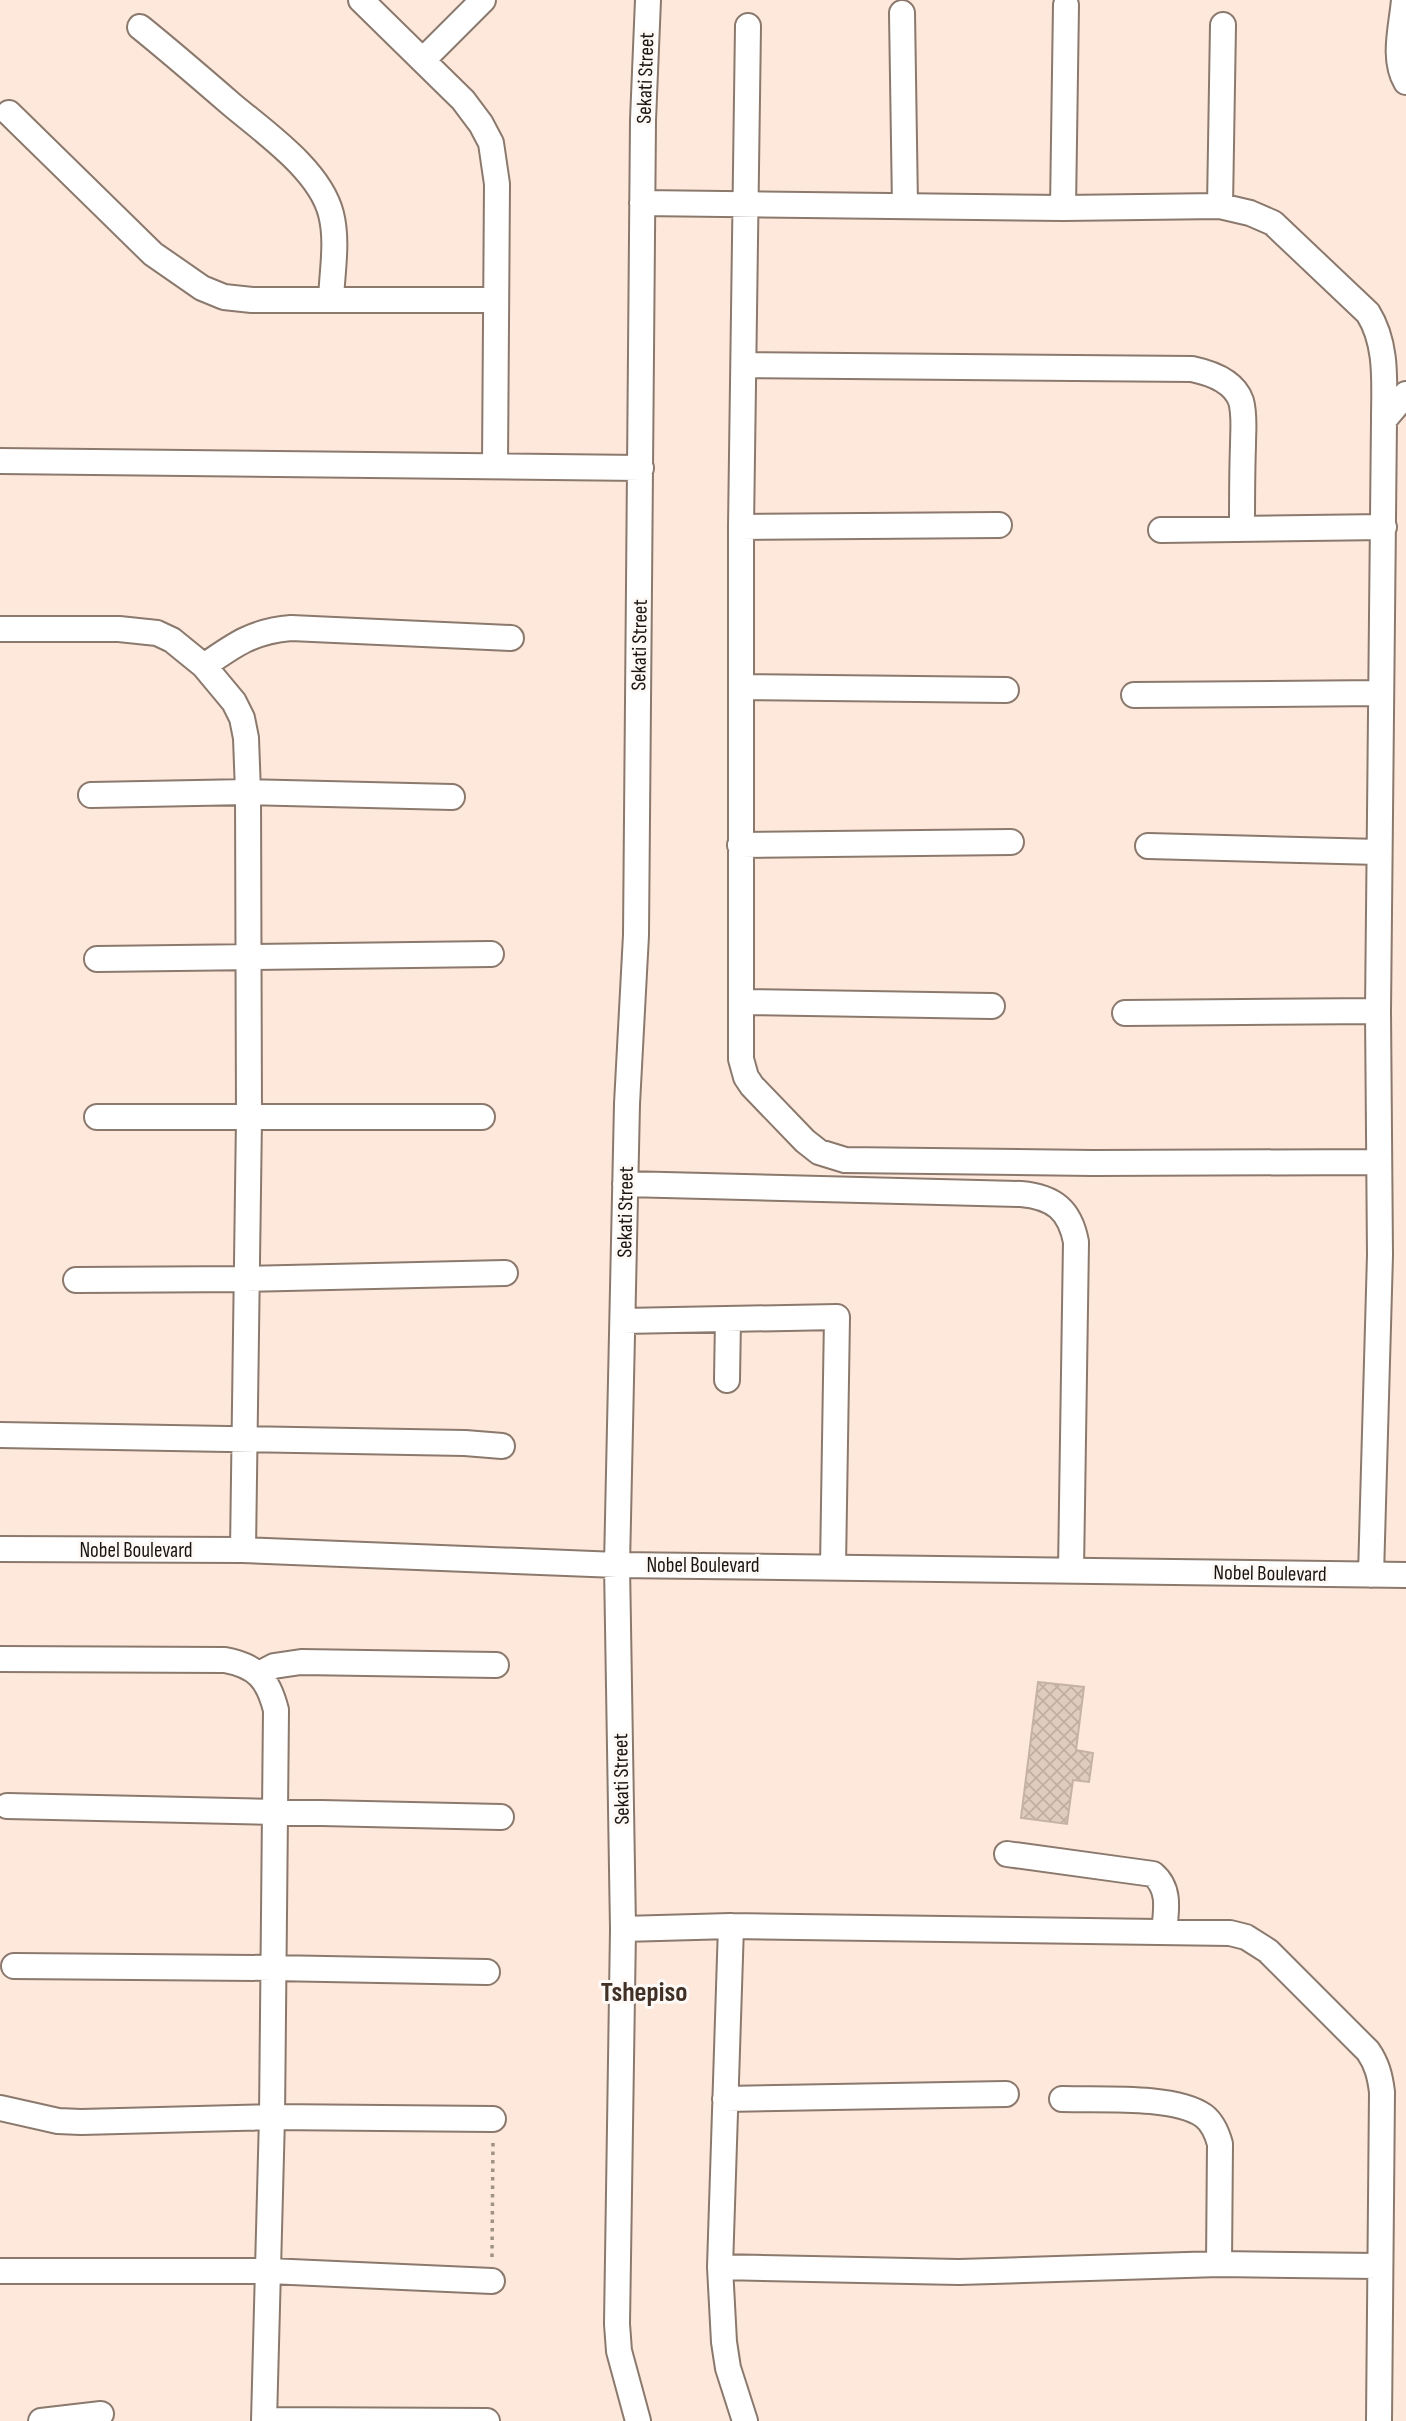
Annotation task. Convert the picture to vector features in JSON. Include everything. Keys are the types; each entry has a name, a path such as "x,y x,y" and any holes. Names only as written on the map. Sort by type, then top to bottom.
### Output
{"street":[{"path":"361,0 463,100 491,143 497,184 495,465"},
{"path":"423,60 483,0"},
{"name":"Sekati Street","path":"638,2421 619,2351 617,2324 623,1929 617,1565 625,1184 636,935 642,203 648,0"},
{"path":"1404,0 1398,62 1406,82"},
{"path":"1063,208 1066,5"},
{"path":"902,13 905,206"},
{"path":"1220,206 1223,25"},
{"path":"748,26 744,205 740,845 741,1059 746,1077 805,1141 819,1152 845,1160 1379,1162"},
{"path":"141,27 281,146 317,184 331,213 334,234 331,300"},
{"path":"9,113 153,254 201,288 224,297 252,300 496,300"},
{"path":"642,203 1063,208 1220,206 1273,223 1368,313 1381,342 1384,420 1378,1011 1380,1255 1371,1575"},
{"path":"744,365 1192,369 1209,373 1223,380 1241,401 1242,528"},
{"path":"1384,420 1406,394"},
{"path":"0,461 640,468"},
{"path":"741,527 999,525"},
{"path":"1161,530 1384,527"},
{"path":"204,666 242,640 271,630 290,628 511,638"},
{"path":"0,629 120,629 157,633 172,640 204,666 234,702 242,718 246,737 248,792 249,1118 243,1550"},
{"path":"742,687 1006,690"},
{"path":"1134,695 1381,692"},
{"path":"92,795 248,792 452,797"},
{"path":"740,845 1011,842"},
{"path":"1148,846 1380,852"},
{"path":"97,959 491,954"},
{"path":"741,1002 992,1006"},
{"path":"1125,1013 1378,1011"},
{"path":"97,1117 482,1117"},
{"path":"625,1184 1021,1194 1040,1196 1065,1212 1073,1225 1076,1242 1071,1570"},
{"path":"76,1279 247,1279 505,1273"},
{"path":"623,1321 837,1317 833,1566"},
{"path":"727,1380 728,1319"},
{"path":"0,1435 465,1443 502,1446"},
{"name":"Nobel Boulevard","path":"0,1549 243,1550 617,1565 1406,1575"},
{"path":"0,1659 225,1660 248,1666 259,1674 269,1687 276,1710 272,2118 264,2420 487,2421"},
{"path":"259,1674 274,1666 301,1662 496,1665"},
{"path":"7,1807 500,1818"},
{"path":"1007,1854 1153,1874 1164,1888 1164,1932"},
{"path":"623,1929 731,1926 1230,1933 1256,1942 1368,2051 1375,2062 1382,2092 1378,2421"},
{"path":"731,1926 720,2267 728,2368 745,2421"},
{"path":"14,1966 487,1972"},
{"path":"725,2099 1006,2094"},
{"path":"1062,2099 1156,2102 1191,2109 1205,2117 1215,2129 1220,2144 1219,2264"},
{"path":"0,2108 40,2118 81,2122 272,2118 493,2119"},
{"path":"720,2267 971,2272 1219,2264 1378,2266"},
{"path":"0,2270 269,2271 492,2281"},
{"path":"41,2421 101,2414"}],"path":[{"path":"492,2281 493,2119"}],"building":[{"path":"1038,1682 1084,1687 1076,1750 1093,1753 1089,1782 1073,1780 1067,1824 1021,1818"}],"district":[{"name":"Tshepiso","path":"644,1991"}]}
